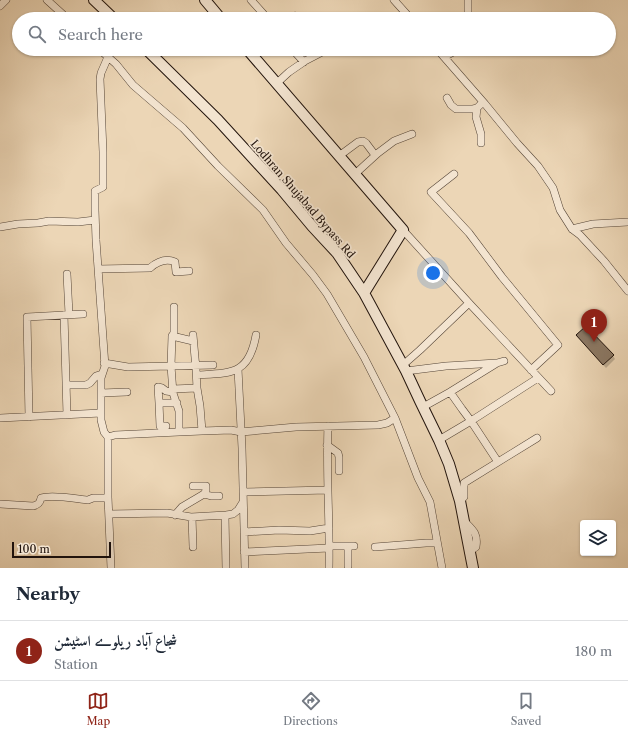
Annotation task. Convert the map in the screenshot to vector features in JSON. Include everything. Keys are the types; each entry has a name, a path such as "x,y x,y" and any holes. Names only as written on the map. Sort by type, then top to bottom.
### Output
{"street":[{"path":"0,6 6,0"},
{"path":"47,0 60,12"},
{"path":"94,0 107,12"},
{"path":"205,0 215,12"},
{"path":"251,0 262,12"},
{"path":"394,0 405,12"},
{"path":"468,0 468,12"},
{"name":"Lodhran Shujabad Bypass Rd","path":"153,56 218,120 282,190 337,253 364,293 405,368 449,464 465,522 473,568"},
{"path":"253,56 403,230 551,391"},
{"path":"298,56 304,62"},
{"path":"277,83 289,72 315,56"},
{"path":"111,568 108,498 108,438 104,432 101,413 101,378 104,363 95,220 95,190 103,187 100,78 108,57 116,64 133,85 183,128 218,166 263,210 286,243 327,294 364,357 395,418 418,478 430,502 442,568"},
{"path":"444,57 517,144 538,166 553,188 560,210 572,229 580,235 604,261 628,291"},
{"path":"447,98 451,105 456,109 477,108 483,102"},
{"path":"477,108 476,117 481,134 481,143"},
{"path":"355,174 375,155 394,141 412,134"},
{"path":"339,156 358,142 362,141 366,143 375,155"},
{"path":"454,174 432,192 469,233 502,277 558,345 531,370"},
{"path":"0,227 49,221 78,222 95,220"},
{"path":"572,229 593,224 628,222"},
{"path":"364,293 403,230"},
{"path":"98,269 150,268 160,261 171,260 175,262 176,272 189,271"},
{"path":"67,274 67,415"},
{"path":"405,368 420,350 469,303"},
{"path":"174,307 174,333 172,336 171,366 173,390 179,411 179,432"},
{"path":"29,417 27,317 83,314"},
{"path":"197,375 233,372 244,365 254,345 256,335"},
{"path":"172,336 193,338 202,431"},
{"path":"405,368 500,362 423,407"},
{"path":"104,363 128,368 212,365"},
{"path":"238,369 242,448 245,568"},
{"path":"66,385 90,384 96,376 102,374"},
{"path":"439,440 538,378"},
{"path":"166,426 160,426 158,387 166,391 197,388"},
{"path":"101,394 127,392"},
{"path":"450,392 498,462"},
{"path":"159,403 177,403"},
{"path":"0,418 101,413"},
{"path":"108,438 115,435 231,430 241,432 296,427 378,425 387,423 395,418"},
{"path":"328,426 329,568"},
{"path":"460,501 464,497 464,483 537,438"},
{"path":"327,445 338,453 339,470"},
{"path":"175,515 182,507 199,498 206,491 206,486 193,486"},
{"path":"243,492 328,490"},
{"path":"204,494 219,496"},
{"path":"0,504 36,506 40,503 42,498 54,496 88,500 93,498 108,498"},
{"path":"109,514 167,514 192,517 225,516 233,514 238,510 243,502"},
{"path":"225,516 226,568"},
{"path":"192,517 193,547"},
{"path":"244,532 279,530 310,531 329,528"},
{"path":"375,547 437,543"},
{"path":"244,552 351,546 348,566"}],"building":[{"path":"586,326 614,355 603,365 576,335"}],"place":[{"name":"شجاع آباد ریلوے اسٹیشن","path":"594,342"}]}
